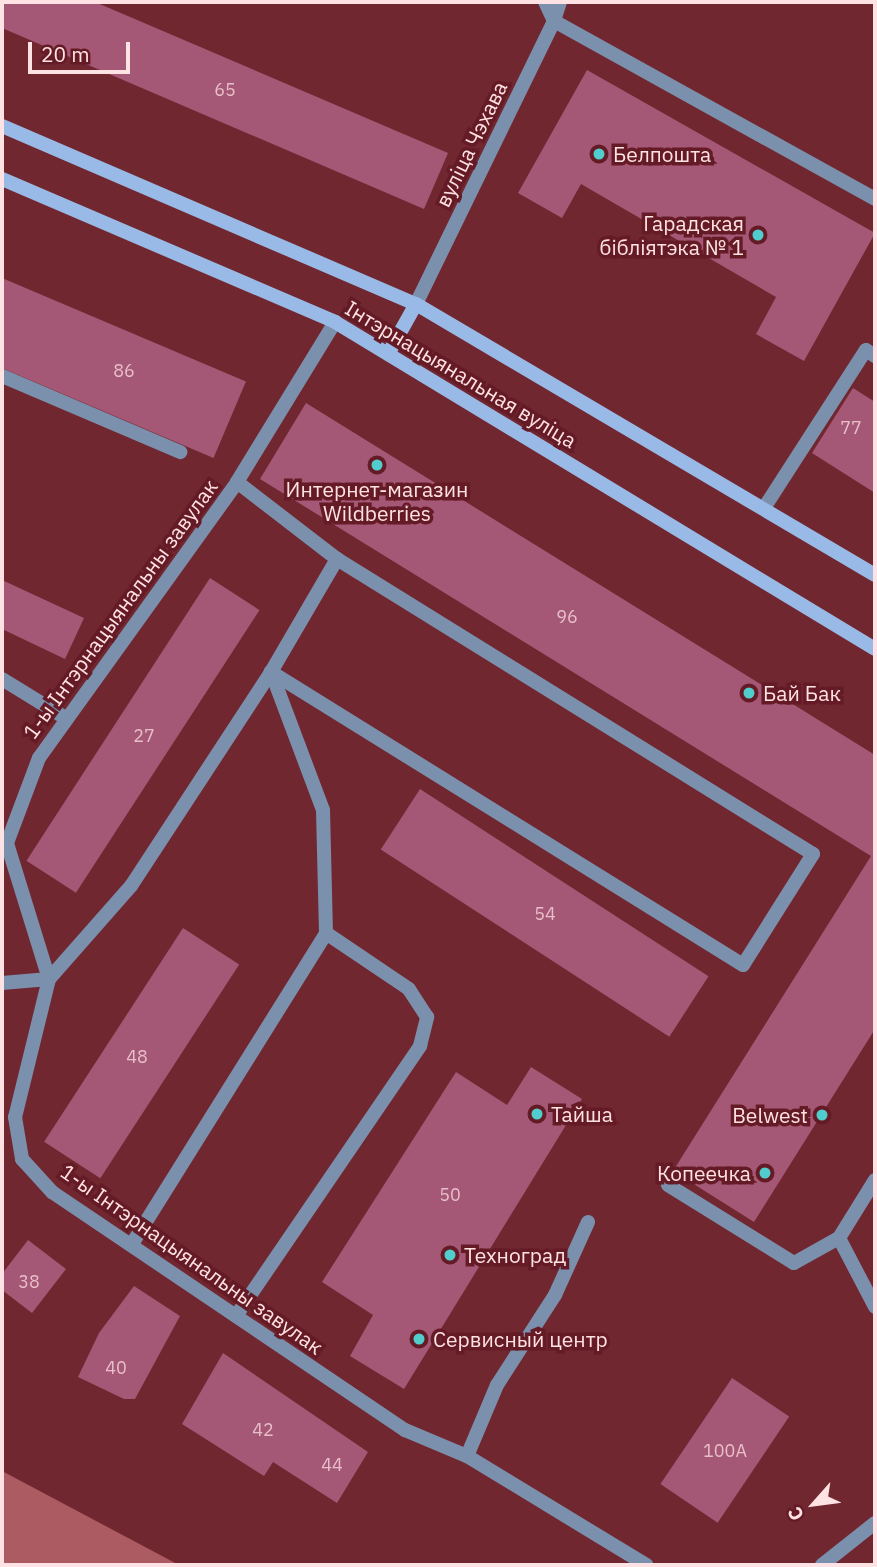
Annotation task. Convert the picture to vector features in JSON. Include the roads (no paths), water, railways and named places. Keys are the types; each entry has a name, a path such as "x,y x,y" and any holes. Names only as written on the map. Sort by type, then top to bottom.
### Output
{"main road":[{"name":"Інтэрнацыянальная вуліца","path":"2,125 416,304 875,575"},
{"name":"Інтэрнацыянальная вуліца","path":"2,180 335,322 875,649"},
{"path":"388,354 416,304"}],"street":[{"path":"545,2 554,21 875,199"},
{"name":"вуліца Чэхава","path":"416,304 554,21 560,2"},
{"name":"1-ы Інтэрнацыянальны завулак","path":"335,322 237,481 39,758 7,843 49,979 15,1117 22,1159 52,1192 405,1430 467,1456 646,1565"},
{"path":"764,508 866,350 875,356"},
{"path":"2,376 180,452"},
{"path":"237,481 337,559 813,855 743,965 271,672"},
{"path":"2,983 49,979 131,886 271,672 337,559"},
{"path":"132,1244 326,933 323,810 271,672"},
{"path":"2,679 67,719"},
{"path":"236,1316 421,1046 427,1017 409,989 326,933"},
{"path":"668,1185 794,1262 839,1238 875,1180"},
{"path":"467,1456 496,1385 555,1296 588,1222"},
{"path":"839,1238 875,1307"},
{"path":"822,1565 875,1522"}],"place":[{"name":"Белпошта","path":"599,154"},
{"name":"Гарадская бібліятэка № 1","path":"758,235"},
{"name":"Интернет-магазин Wildberries","path":"377,465"},
{"name":"Бай Бак","path":"749,693"},
{"name":"Тайша","path":"537,1114"},
{"name":"Belwest","path":"822,1115"},
{"name":"Копеечка","path":"765,1173"},
{"name":"Техноград","path":"450,1255"},
{"name":"Сервисный центр","path":"419,1339"}]}
